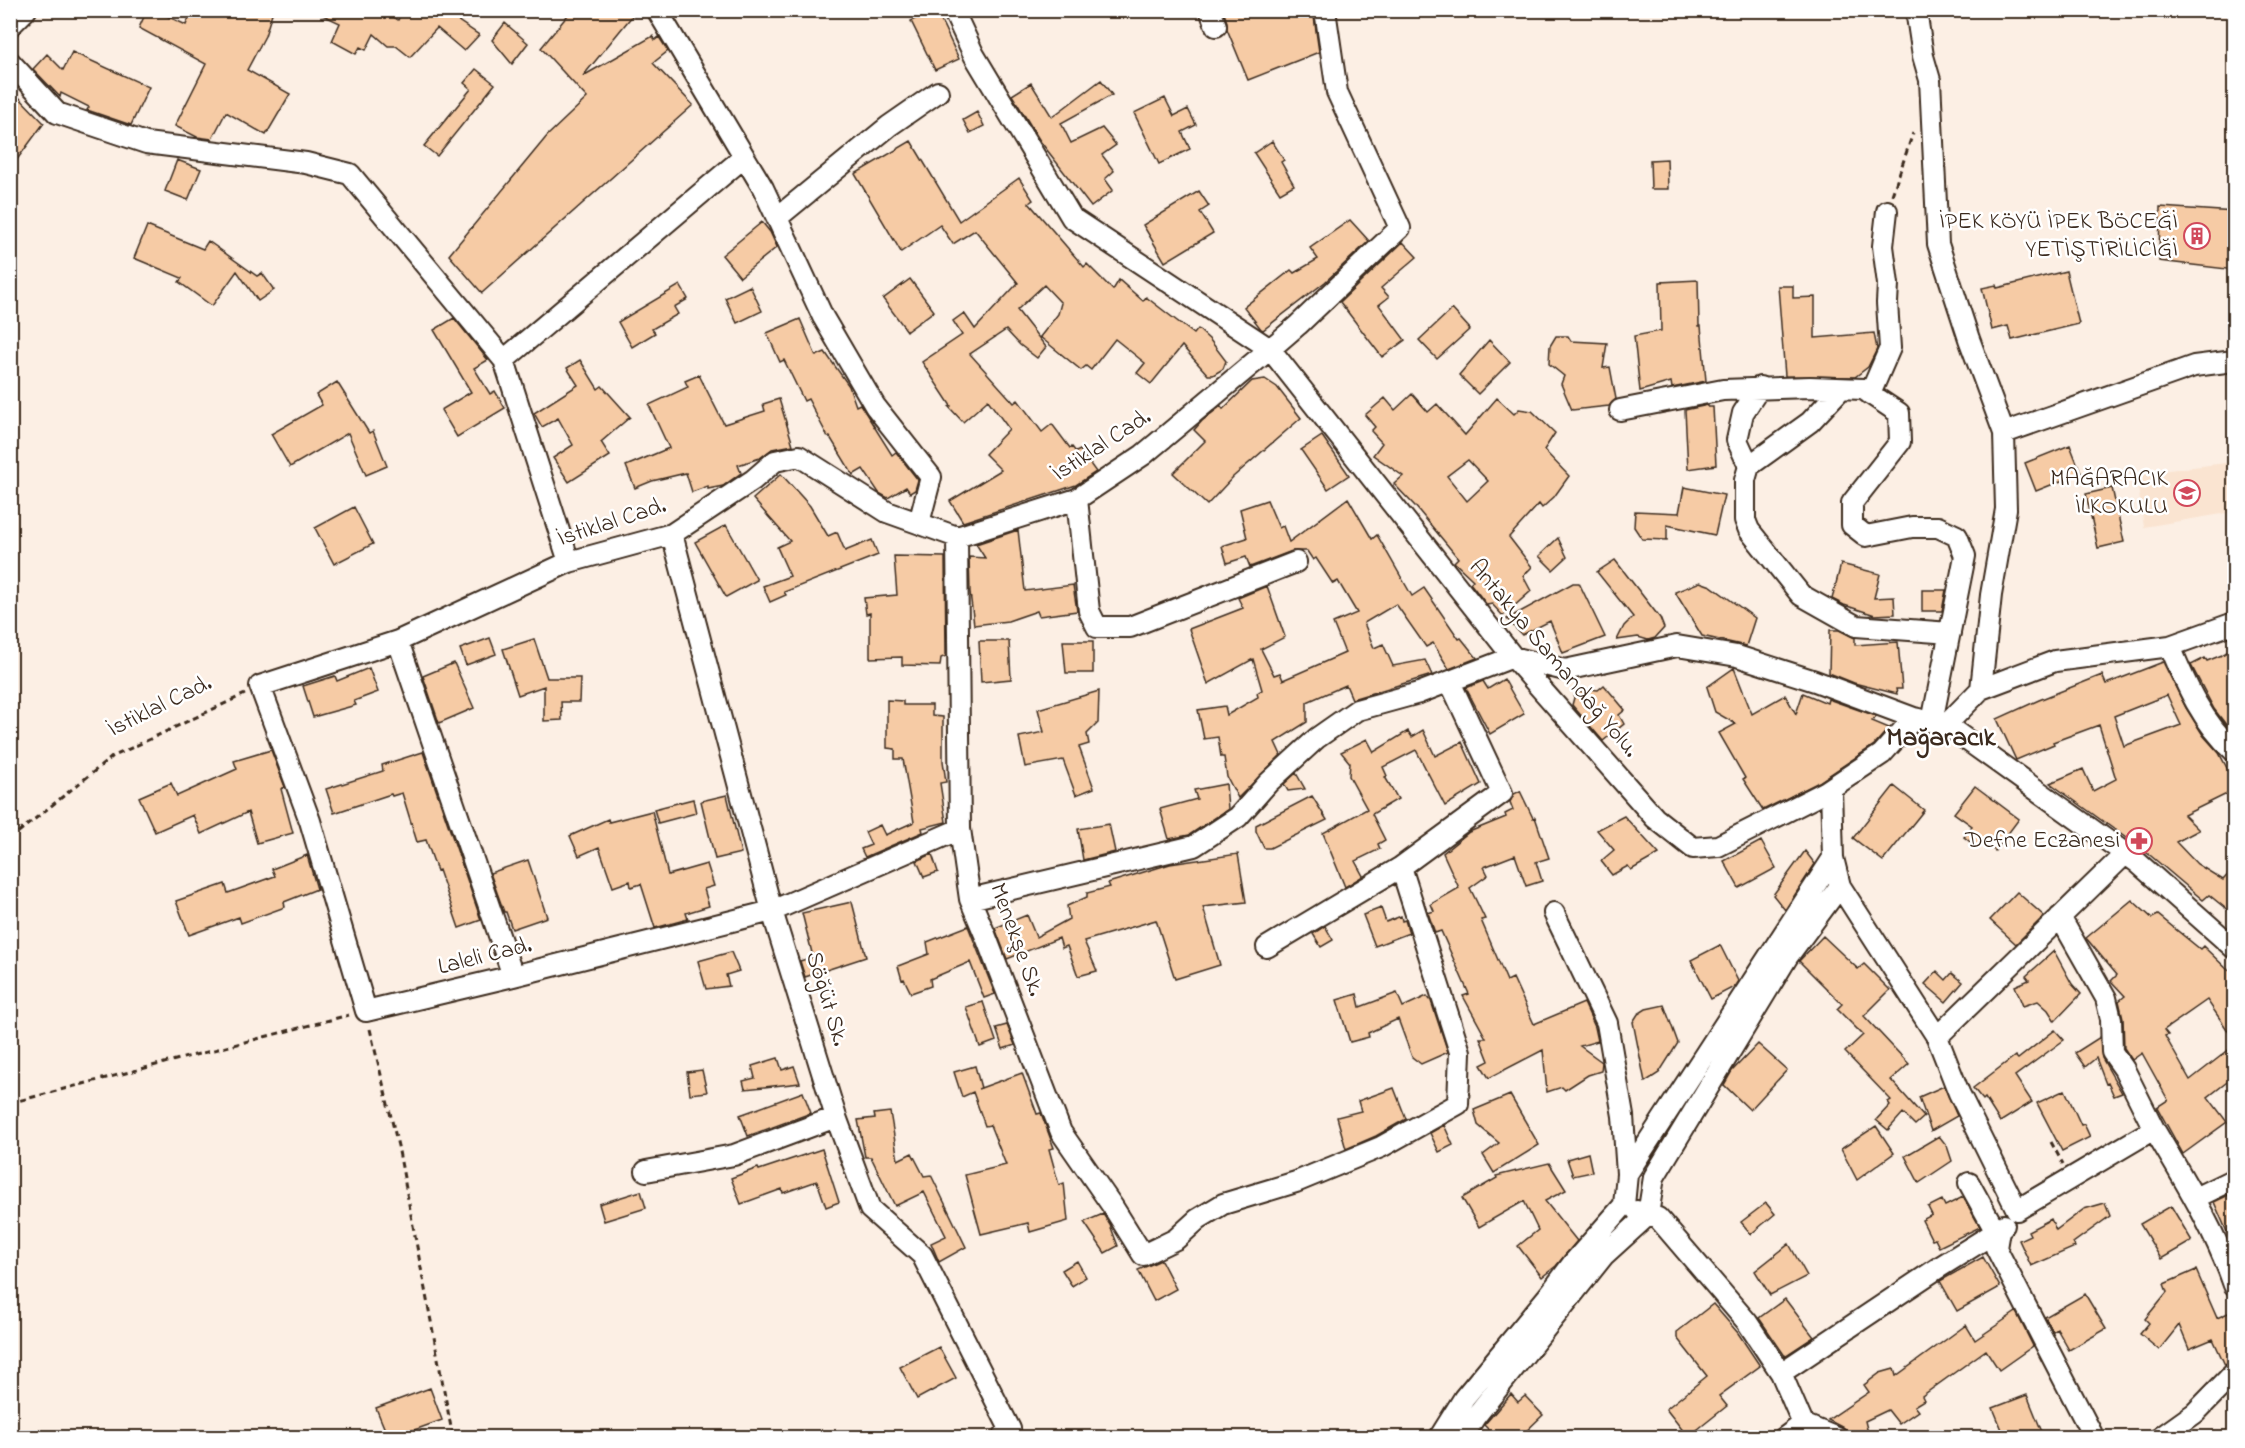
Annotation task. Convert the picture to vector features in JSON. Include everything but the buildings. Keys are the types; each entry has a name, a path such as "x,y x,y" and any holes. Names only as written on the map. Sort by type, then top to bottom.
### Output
{"street":[{"path":"10,26 26,10"},
{"path":"657,10 778,217 823,317 874,406 930,477 919,524"},
{"name":"Antakya Samandağ Yolu.","path":"952,10 974,55 1072,218 1270,349 1513,657 1655,818 1693,848 1718,846 1831,788 1981,689"},
{"name":"İstiklal Cad.","path":"260,686 398,641 569,562 672,534 753,480 775,461 799,456 887,513 957,537 1077,499 1143,454 1270,349 1400,228 1337,92 1325,10"},
{"path":"1916,10 1923,56 1930,80 1938,244 1969,339 2004,433 2006,509 1991,596 1981,689 2055,661 2170,646 2235,623"},
{"path":"10,62 57,113 146,143 306,163 350,174 504,360 569,562"},
{"path":"778,217 889,126 938,92"},
{"path":"504,360 744,157"},
{"path":"1870,394 1890,348 1888,284 1883,246 1887,211"},
{"path":"2004,433 2193,366 2235,362"},
{"path":"1749,466 1737,440 1743,413 1760,387"},
{"path":"1620,410 1723,390 1810,387 1840,390 1863,389 1899,413 1900,442 1852,503 1852,525 1866,536 1912,527 1938,527 1957,536 1965,556 1930,722"},
{"path":"1840,390 1810,422 1749,466 1745,480 1745,520 1749,531 1801,596 1856,626 1950,633"},
{"path":"1077,499 1089,611 1097,627 1130,627 1296,562"},
{"name":"Söğüt Sk.","path":"672,534 772,911 836,1117 870,1209 922,1255 1011,1429 1002,1437"},
{"name":"Menekşe Sk.","path":"957,537 960,829 970,899 1061,1132 1143,1255 1176,1239 1198,1219 1223,1204 1296,1182 1381,1147 1458,1104 1460,1052 1401,867"},
{"path":"398,641 513,976"},
{"path":"970,899 1194,846 1238,817 1268,783 1317,738 1357,711 1419,693 1513,657 1565,670 1677,646 1737,657 1815,681 1930,722 2125,854 2235,948"},
{"path":"2170,646 2190,693 2217,735 2235,751"},
{"path":"1267,947 1401,867 1502,794 1450,682"},
{"path":"260,686 310,821 366,1011"},
{"path":"1831,788 1833,858 1840,886 1936,1037 1959,1093 2017,1210"},
{"name":"Laleli Cad.","path":"366,1011 772,911 960,829"},
{"path":"1936,1037 2125,854"},
{"path":"1627,1174 1833,858"},
{"path":"1462,1437 1475,1417 1604,1255 1648,1215 1654,1177 1788,956 1840,886"},
{"path":"1439,1437 1464,1398 1573,1263 1624,1205 1627,1174 1623,1116 1607,1023 1554,913"},
{"path":"2060,917 2106,998 2111,1019 2112,1052 2124,1069 2154,1129 2230,1261 2235,1285"},
{"path":"646,1171 734,1155 836,1117"},
{"path":"1781,1373 1938,1268 1998,1231 2017,1210 2154,1129"},
{"path":"2195,1198 2235,1179"},
{"path":"1969,1183 1998,1231 1996,1248 2094,1437"},
{"path":"1624,1205 1658,1218 1748,1322 1781,1373 1803,1424 1837,1437"},
{"path":"2160,1437 2195,1413 2235,1373"},
{"path":"1784,1437 1803,1424"}],"path":[{"path":"1887,211 1916,123"},
{"name":"İstiklal Cad.","path":"10,839 112,757 260,686"},
{"path":"10,1103 366,1011 398,1146 453,1437"},
{"path":"2051,1142 2071,1178"}],"shaded area":[{"name":"MAĞARACIK İLKOKULU","path":"2234,462 2234,512 2144,527 2136,474"}],"place":[{"name":"İPEK KÖYÜ İPEK BÖCEĞİ YETİŞTİRİLİCİĞİ","path":"2197,236"},
{"name":"MAĞARACIK İLKOKULU","path":"2187,493"},
{"name":"Defne Eczanesi","path":"2139,841"}],"district":[{"name":"Mağaracık","path":"1941,738"}]}
